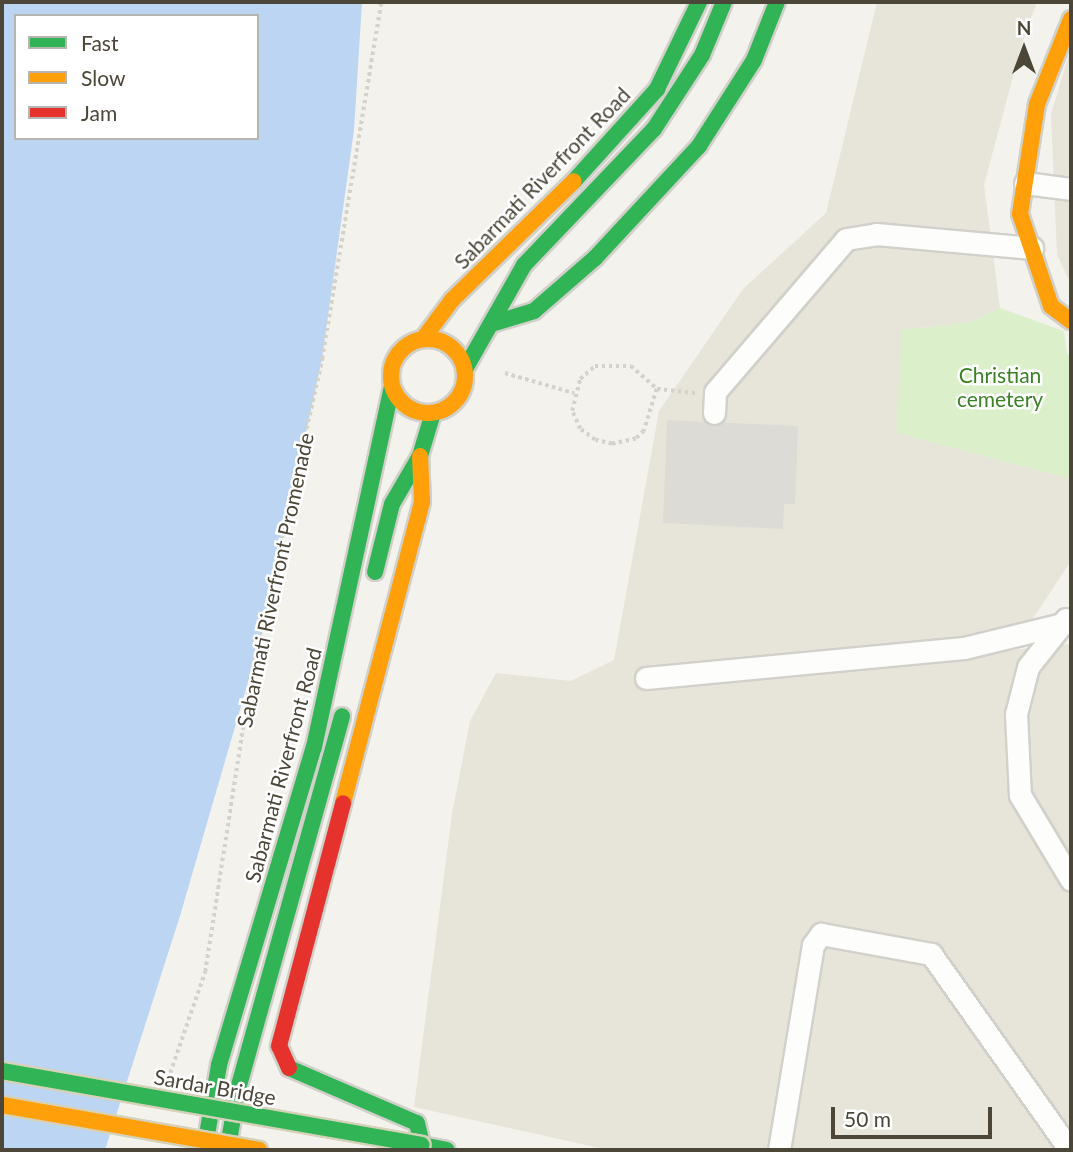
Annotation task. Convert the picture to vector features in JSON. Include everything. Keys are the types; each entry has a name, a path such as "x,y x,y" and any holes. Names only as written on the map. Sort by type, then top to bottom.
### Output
{"main road":[{"name":"Sabarmati Riverfront Road","path":"423,339 452,300 569,186 657,89 699,2"},
{"path":"465,369 454,349 423,339 396,356 392,387 408,407 433,412 454,402 461,393 465,369 524,264 654,129 702,55 724,2"},
{"path":"491,324 534,311 595,258 699,146 754,60 777,2"},
{"path":"1071,19 1037,104 1020,214 1051,306 1071,321"},
{"name":"Sabarmati Riverfront Road","path":"204,1150 219,1065 314,747 392,387"},
{"path":"370,591 392,504 420,456 433,412"},
{"path":"420,456 422,501 279,1046 291,1072 417,1124 422,1145"},
{"path":"228,1150 238,1088 344,705"},
{"name":"Sardar Bridge","path":"2,1071 447,1150"},
{"path":"2,1105 259,1150"}],"street":[{"path":"1025,183 1071,189"},
{"path":"715,402 846,239 876,234 1032,248"},
{"path":"646,678 964,648 1069,618"},
{"path":"1069,618 1028,667 1016,714 1020,795 1071,880"},
{"path":"779,1150 813,945 821,934 931,954 1070,1150"}],"path":[{"name":"Sabarmati Riverfront Promenade","path":"165,1087 205,972 252,668 323,359 381,2"},
{"path":"657,389 644,431 636,439 612,444 595,440 580,429 572,411 574,393 580,379 595,366 612,363 631,366 657,389 715,402"},
{"path":"505,373 574,393"}],"shaded area":[{"path":"877,2 1037,2 1022,43 984,185 1000,308 971,322 902,330 898,433 1071,479 1071,561 1012,650 1071,644 1071,1150 608,1150 414,1107 452,814 470,721 496,673 571,681 614,660 659,411 743,289 826,213"},
{"path":"1071,48 1071,284 1057,255 1051,114"}],"green space":[{"name":"Christian cemetery","path":"1000,308 1064,331 1067,354 1071,354 1071,479 897,433 901,330 971,322"}],"water":[{"path":"2,2 362,2 354,130 322,359 264,627 180,916 105,1150 2,1150"}],"building":[{"path":"667,420 798,426 795,504 784,504 783,529 663,523"}],"traffic: fast":[{"path":"574,181 657,89 699,2"},
{"path":"465,369 524,265 654,129 702,55 724,2"},
{"path":"491,324 534,311 595,258 699,146 754,60 777,2"},
{"path":"208,1129 219,1065 314,747 392,387"},
{"path":"375,572 392,504 420,456 433,413"},
{"path":"230,1135 238,1089 342,716"},
{"path":"289,1068 417,1123 422,1145"},
{"path":"2,1071 422,1145"},
{"path":"422,1145 447,1150"}],"traffic: slow":[{"path":"1071,19 1037,104 1020,214 1051,306 1071,321"},
{"path":"423,339 452,300 574,181"},
{"path":"428,339 449,345 459,355 465,376 459,397 449,407 428,413 407,407 397,397 391,376 397,355 407,345 428,339"},
{"path":"343,803 422,501 420,456"},
{"path":"2,1105 259,1150"}],"traffic: jam":[{"path":"289,1068 279,1046 343,803"}]}
